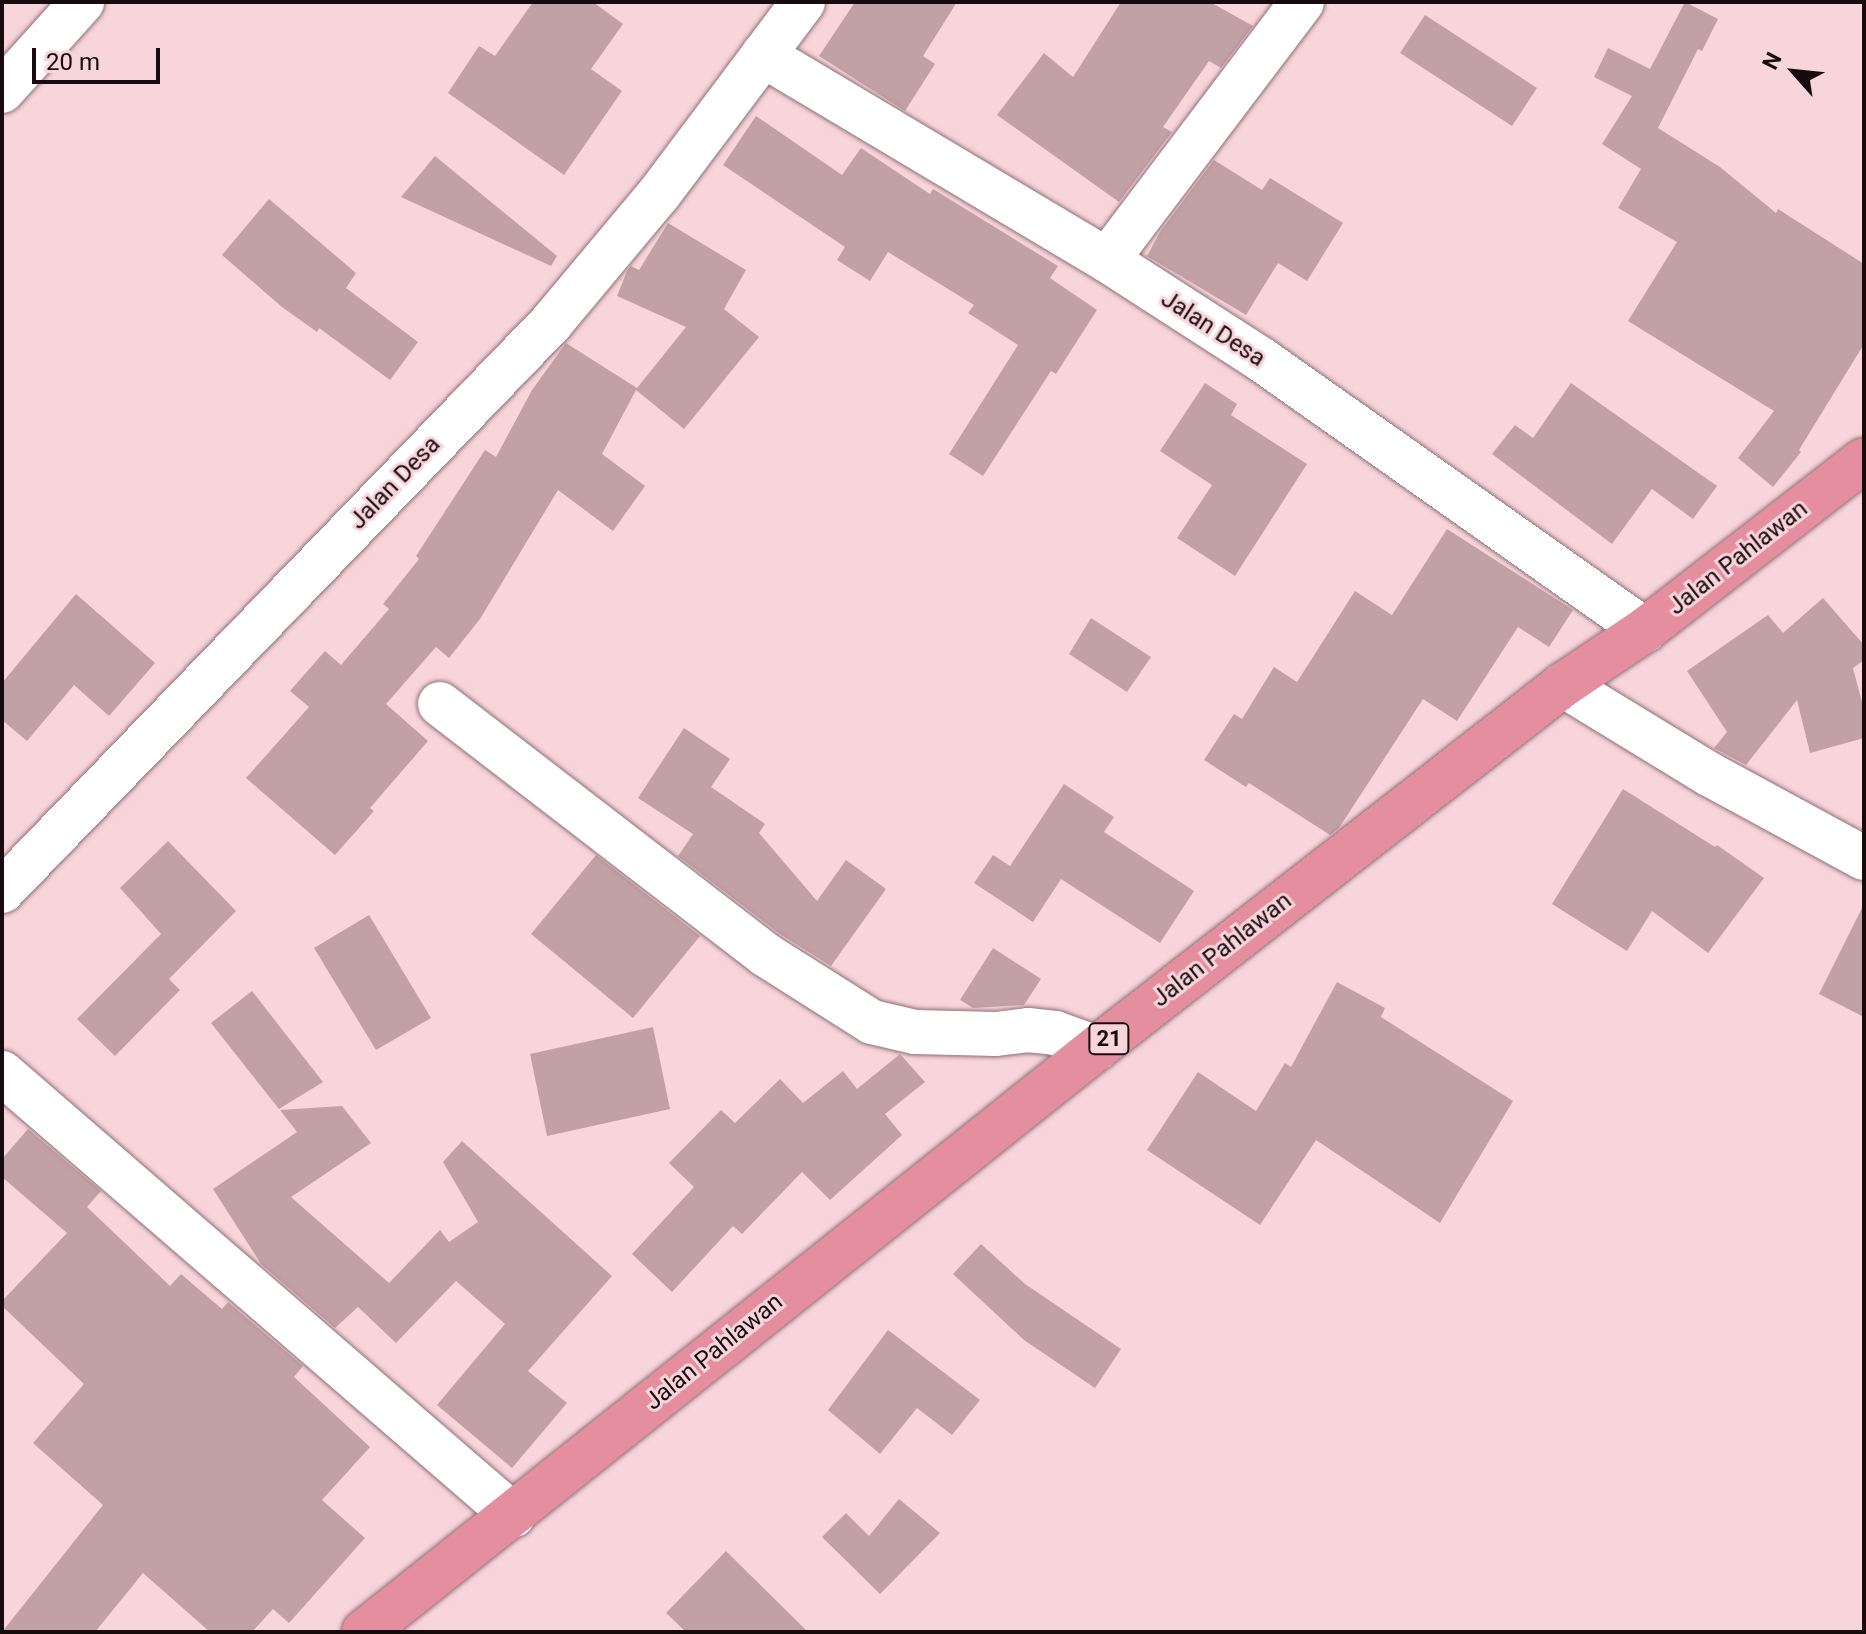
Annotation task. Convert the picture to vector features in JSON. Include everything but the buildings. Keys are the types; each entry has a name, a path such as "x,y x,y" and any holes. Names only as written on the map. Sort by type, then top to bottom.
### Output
{"highway":[{"name":"Jalan Pahlawan","path":"364,1632 1097,1048 1563,685 1645,630 1864,460"}],"street":[{"path":"2,91 82,2"},
{"name":"Jalan Desa","path":"2,891 551,323 659,194 803,2"},
{"path":"1107,260 1302,2"},
{"name":"Jalan Desa","path":"763,55 1107,260 1262,360 1645,630"},
{"path":"1563,685 1709,774 1864,858"},
{"path":"440,704 755,947 872,1022 915,1032 1055,1033 1097,1048"},
{"path":"2,1073 513,1515"}]}
